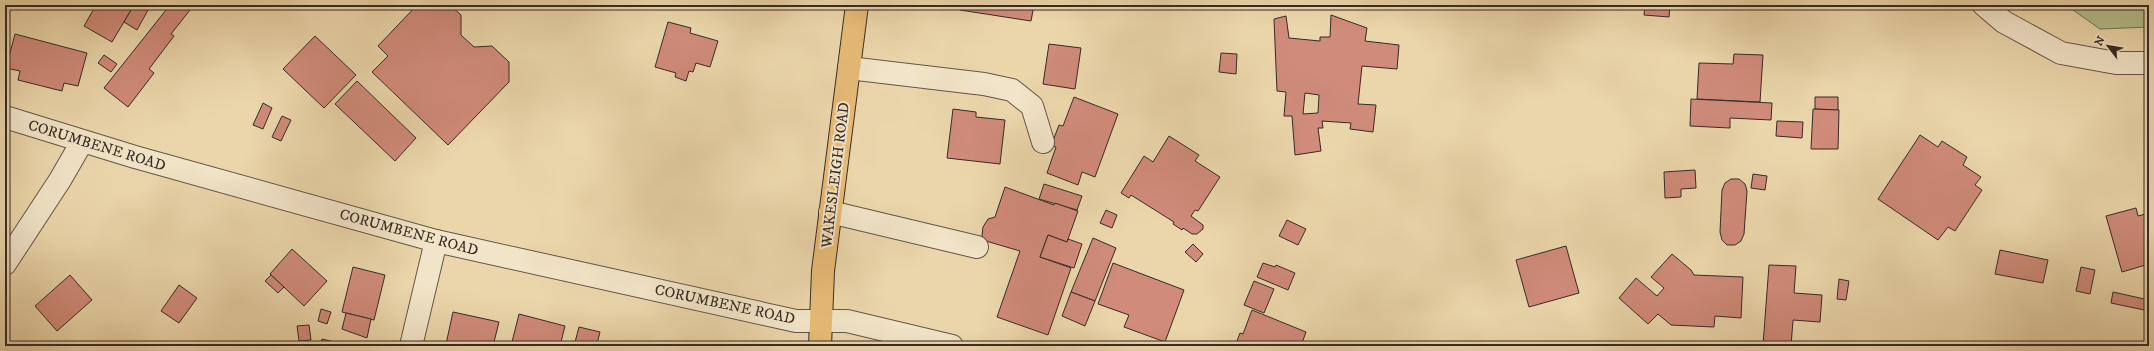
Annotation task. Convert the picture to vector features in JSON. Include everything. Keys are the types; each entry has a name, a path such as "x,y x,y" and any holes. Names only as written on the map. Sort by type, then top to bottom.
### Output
{"main road":[{"name":"WAKESLEIGH ROAD","path":"820,346 823,271 857,5"}],"street":[{"path":"1984,5 2004,22 2061,53 2116,63 2149,63"},
{"path":"849,68 984,84 1012,90 1032,106 1043,142"},
{"name":"CORUMBENE ROAD","path":"5,117 82,142 436,241 796,321 847,320 869,324 952,346"},
{"path":"5,264 60,180 82,142"},
{"path":"830,212 977,247"},
{"path":"411,346 436,241"}],"green space":[{"path":"2066,5 2149,5 2149,27 2100,29"}],"building":[{"path":"96,5 134,5 112,42 84,26"},
{"path":"134,5 140,5 148,10 137,30 124,22"},
{"path":"170,5 194,5 171,34 174,36 149,69 154,73 128,107 104,88"},
{"path":"417,5 450,5 461,15 461,35 474,47 492,46 509,62 509,82 448,145 372,72 388,56 378,46"},
{"path":"961,5 1034,5 1031,21 960,10"},
{"path":"1645,5 1670,5 1669,17 1644,15"},
{"path":"1331,15 1367,28 1365,41 1399,45 1397,69 1362,66 1358,104 1376,105 1373,132 1350,129 1351,123 1322,121 1323,128 1318,128 1321,151 1295,155 1292,116 1284,116 1286,92 1277,91 1274,19 1286,16 1289,38 1320,41 1320,37 1330,37","holes":["1305,93 1319,95 1318,113 1303,114"]},
{"path":"668,22 691,28 690,33 718,41 710,67 696,63 693,72 689,71 686,81 675,77 676,73 655,67"},
{"path":"15,34 87,53 78,86 64,83 62,91 18,80 20,71 6,68"},
{"path":"315,36 356,75 324,108 283,69"},
{"path":"1049,44 1081,48 1075,89 1043,84"},
{"path":"1221,53 1237,54 1236,74 1219,72"},
{"path":"1734,54 1763,55 1760,102 1697,99 1699,63 1733,64"},
{"path":"104,55 117,64 111,72 98,63"},
{"path":"357,81 416,138 395,161 335,104"},
{"path":"1074,97 1118,114 1095,177 1082,172 1078,185 1047,173 1056,147 1051,146 1059,125 1063,126"},
{"path":"1815,97 1838,97 1838,110 1815,109"},
{"path":"1691,99 1772,103 1771,120 1730,118 1730,128 1690,126"},
{"path":"263,103 272,108 263,129 253,125"},
{"path":"953,109 976,112 976,117 1005,120 1000,164 947,158"},
{"path":"1813,109 1839,110 1838,149 1811,149"},
{"path":"282,116 291,120 281,141 272,137"},
{"path":"1777,121 1803,122 1802,138 1776,136"},
{"path":"1920,135 1938,147 1942,141 1967,157 1963,165 1981,177 1975,185 1982,190 1955,231 1948,227 1938,240 1878,199"},
{"path":"1169,136 1199,155 1195,161 1220,177 1198,211 1195,210 1191,216 1203,225 1203,229 1197,234 1192,234 1183,228 1182,230 1173,224 1174,222 1131,195 1129,198 1121,193 1144,156 1153,162"},
{"path":"1695,170 1696,188 1681,189 1681,197 1665,198 1664,172"},
{"path":"1753,174 1767,176 1765,190 1751,188"},
{"path":"1731,179 1739,179 1745,184 1747,191 1744,234 1741,241 1735,245 1727,245 1722,240 1720,232 1722,190 1725,183"},
{"path":"1044,184 1082,196 1077,210 1039,199"},
{"path":"1005,187 1054,205 1055,203 1078,211 1067,242 1048,235 1040,257 1071,268 1048,335 997,317 1020,251 986,241 982,236 983,227 988,219 995,217"},
{"path":"2136,208 2138,216 2149,213 2149,264 2122,272 2106,216"},
{"path":"1106,210 1117,215 1112,228 1100,223"},
{"path":"1287,220 1306,229 1298,245 1279,236"},
{"path":"1048,235 1067,242 1068,239 1082,244 1074,268 1040,257"},
{"path":"1093,238 1116,248 1095,301 1071,292"},
{"path":"1193,244 1203,254 1196,262 1185,252"},
{"path":"1566,246 1579,293 1529,307 1516,260"},
{"path":"292,249 327,281 304,306 270,274"},
{"path":"2000,250 2048,260 2043,283 1995,274"},
{"path":"1672,254 1691,270 1694,275 1743,277 1741,318 1715,316 1714,327 1671,325 1658,314 1648,324 1619,298 1636,278 1657,296 1664,288 1651,277"},
{"path":"1113,263 1184,290 1165,342 1124,327 1129,315 1098,304"},
{"path":"1263,263 1275,267 1276,265 1295,273 1288,290 1257,277"},
{"path":"1769,265 1796,266 1794,293 1822,295 1820,322 1793,320 1791,346 1763,345"},
{"path":"353,267 385,275 374,320 342,312"},
{"path":"2081,267 2095,270 2090,294 2076,291"},
{"path":"70,275 92,300 57,331 35,306"},
{"path":"271,275 284,287 278,293 265,281"},
{"path":"1839,279 1849,281 1846,300 1837,299"},
{"path":"1254,281 1274,289 1264,313 1244,305"},
{"path":"179,285 197,298 179,323 161,311"},
{"path":"1071,292 1095,301 1085,326 1062,316"},
{"path":"2113,292 2149,300 2149,311 2111,303"},
{"path":"321,309 331,312 327,324 318,321"},
{"path":"1252,310 1306,332 1302,343 1304,344 1303,346 1235,346 1240,333 1243,334"},
{"path":"453,312 499,322 493,346 455,346 446,344"},
{"path":"346,313 371,319 367,338 342,329"},
{"path":"519,314 565,326 560,346 511,346"},
{"path":"309,325 311,340 299,341 297,326"},
{"path":"579,327 600,332 597,344 606,346 574,346"},
{"path":"322,339 351,346 320,346"}]}
